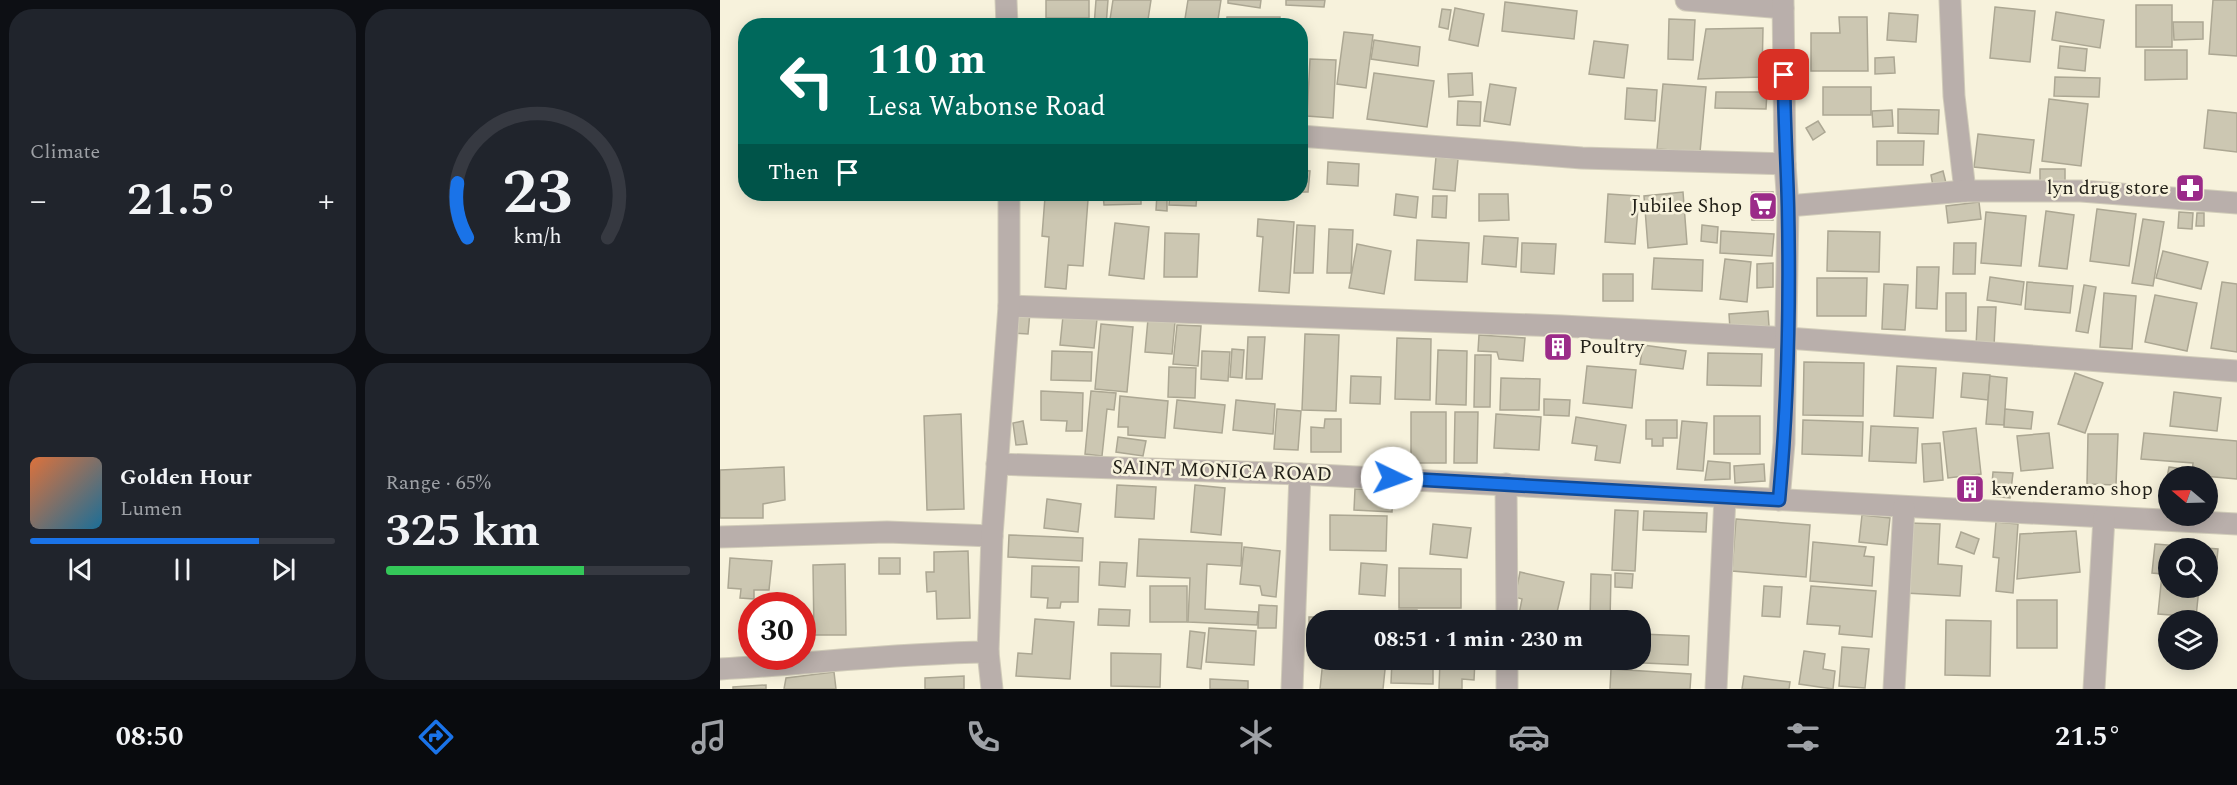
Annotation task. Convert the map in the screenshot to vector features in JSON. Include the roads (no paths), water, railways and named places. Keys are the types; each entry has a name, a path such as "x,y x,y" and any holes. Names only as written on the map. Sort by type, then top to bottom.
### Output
{"street":[{"path":"1006,0 1007,18"},
{"path":"1686,0 1783,4 1785,164 1788,206 1787,338 1785,443 1779,500"},
{"path":"1950,0 1954,96 1965,191"},
{"path":"1308,137 1582,158 1682,163 1785,164"},
{"path":"1788,206 1965,191 2081,190 2237,203"},
{"path":"992,689 988,652 992,536 1009,306 1008,201"},
{"path":"1009,306 1562,326 1787,338 2237,371"},
{"name":"SAINT MONICA ROAD","path":"997,464 1300,474 2237,524"},
{"path":"1292,689 1300,474"},
{"path":"1506,484 1507,610"},
{"path":"1716,689 1725,497"},
{"path":"1894,689 1904,507"},
{"path":"2094,689 2104,518"},
{"path":"720,537 887,532 992,536"},
{"path":"720,669 812,664 923,653 988,652"},
{"path":"1507,670 1507,689"}],"place":[{"name":"lyn drug store","path":"2190,188"},
{"name":"Jubilee Shop","path":"1763,206"},
{"name":"Poultry","path":"1558,347"},
{"name":"kwenderamo shop","path":"1970,489"}]}
